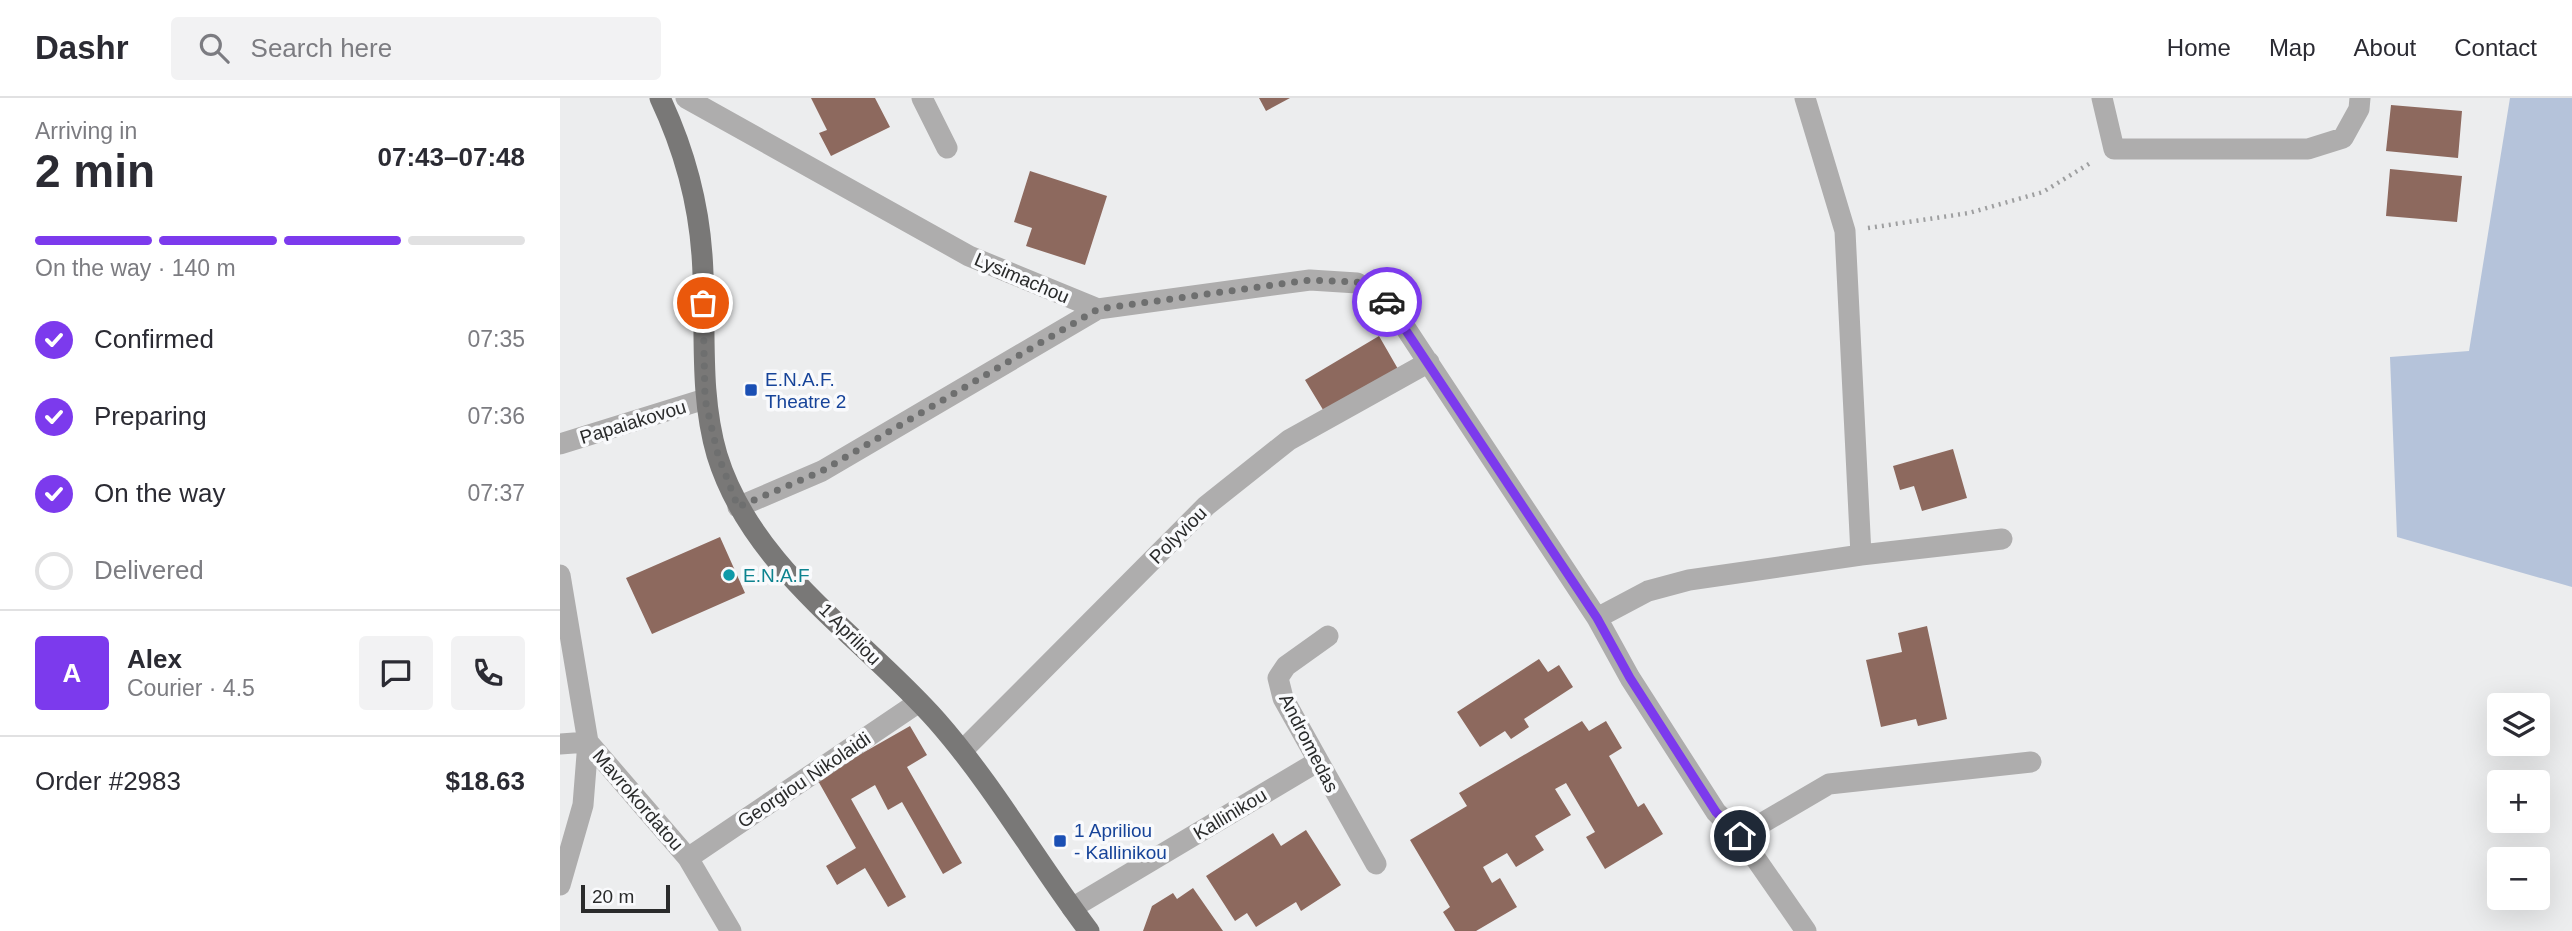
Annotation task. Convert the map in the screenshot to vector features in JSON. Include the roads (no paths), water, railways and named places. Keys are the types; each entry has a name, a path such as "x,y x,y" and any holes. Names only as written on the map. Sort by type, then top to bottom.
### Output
{"main road":[{"name":"1 Apriliou","path":"660,98 681,143 693,185 702,255 705,399 718,455 738,507 761,543 919,702 962,751 1088,931"}],"street":[{"name":"Lysimachou","path":"686,98 969,256 1098,309"},
{"path":"922,98 947,148"},
{"path":"1805,98 1845,231 1861,555"},
{"path":"2102,98 2114,149 2308,149 2343,138 2359,109 2360,98"},
{"path":"738,507 822,471 1098,309 1310,280 1357,282 1389,303 1597,618 1630,678 1716,812 1740,836 1806,931"},
{"name":"Polyviou","path":"962,751 1206,506 1289,440 1429,362"},
{"name":"Papaiakovou","path":"560,444 705,399"},
{"path":"1597,618 1648,591 1689,580 1861,555 2002,539"},
{"name":"Mavrokordatou","path":"560,575 588,742 688,858 731,931"},
{"name":"Andromedas","path":"1328,636 1286,666 1278,678 1283,698 1376,864"},
{"name":"Georgiou Nikolaidi","path":"688,858 919,702"},
{"path":"560,744 588,742 583,805 560,886"},
{"name":"Kallinikou","path":"1072,908 1317,762"},
{"path":"1740,836 1829,784 2031,762"}],"place":[{"name":"E.N.A.F. Theatre 2","path":"751,390"},
{"name":"E.N.A.F","path":"729,575"},
{"name":"1 Apriliou - Kallinikou","path":"1060,841"}]}
